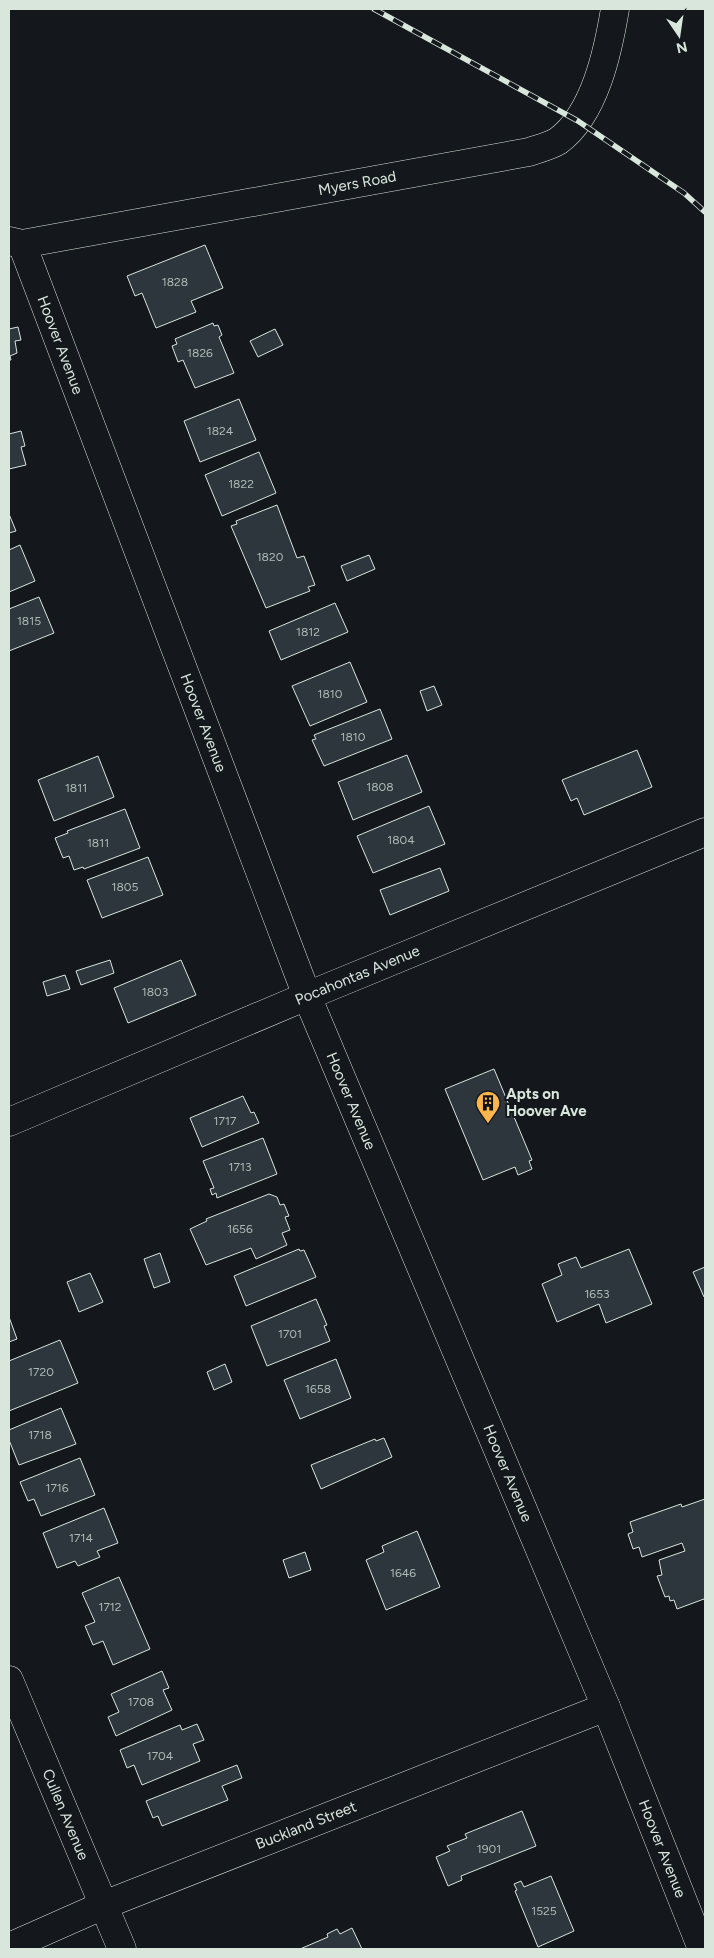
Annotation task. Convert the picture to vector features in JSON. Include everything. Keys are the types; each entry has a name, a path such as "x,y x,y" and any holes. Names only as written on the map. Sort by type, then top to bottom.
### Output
{"street":[{"name":"Myers Road","path":"15,242 529,152 557,142 578,121 590,100 608,50 615,9"},
{"name":"Hoover Avenue","path":"15,242 307,996 606,1707 702,1949"},
{"name":"Pocahontas Avenue","path":"9,1122 307,996 705,832"},
{"name":"Cullen Avenue","path":"9,1680 122,1949"},
{"name":"Buckland Street","path":"9,1947 104,1905 606,1707"}],"building":[{"path":"205,245 223,288 191,301 196,312 156,328 142,293 135,296 127,276"},
{"path":"213,323 214,326 218,325 222,335 219,337 234,373 195,388 183,360 178,362 172,346 177,344 175,339"},
{"path":"18,327 21,340 15,341 17,353 10,356 11,360 9,360 9,329"},
{"path":"275,329 283,345 258,357 250,341"},
{"path":"239,399 256,440 200,462 184,421"},
{"path":"21,431 25,446 21,447 26,465 9,469 9,434"},
{"path":"259,452 276,493 222,516 205,475"},
{"path":"277,505 297,558 304,556 315,585 308,587 310,591 266,608 231,526 237,524 236,521"},
{"path":"9,514 16,531 9,533"},
{"path":"20,545 35,581 9,592 9,550"},
{"path":"369,555 375,569 347,581 341,566"},
{"path":"39,597 54,633 9,651 9,609"},
{"path":"335,603 348,632 281,660 269,631"},
{"path":"350,662 367,702 310,726 292,686"},
{"path":"434,686 442,705 427,711 420,691"},
{"path":"380,709 392,739 324,766 312,740 316,739 314,735"},
{"path":"637,750 652,787 584,815 577,798 571,801 562,780"},
{"path":"407,755 422,792 353,820 338,782"},
{"path":"98,756 114,797 54,821 38,780"},
{"path":"429,806 445,844 373,873 357,836"},
{"path":"125,809 140,848 84,869 83,867 74,870 69,856 63,858 55,838 68,833 67,831"},
{"path":"148,857 163,895 102,918 87,880"},
{"path":"440,868 449,891 390,915 380,890"},
{"path":"110,960 114,973 81,985 76,971"},
{"path":"181,960 196,995 128,1023 114,988"},
{"path":"65,975 70,989 47,996 43,982"},
{"name":"Apts on Hoover Ave","path":"494,1069 532,1160 529,1161 532,1169 518,1175 515,1167 483,1180 445,1089"},
{"path":"243,1096 251,1113 254,1112 259,1123 202,1147 190,1118"},
{"path":"263,1138 277,1174 217,1198 216,1193 212,1195 210,1189 214,1188 203,1161"},
{"path":"269,1194 277,1197 280,1205 284,1204 289,1216 285,1217 290,1230 282,1233 287,1245 256,1259 251,1248 206,1265 190,1229 207,1221 206,1219"},
{"path":"299,1249 300,1251 304,1250 316,1277 246,1306 234,1276"},
{"path":"629,1249 652,1304 606,1323 599,1304 557,1322 542,1284 562,1275 558,1264 576,1257 581,1268"},
{"path":"160,1253 170,1282 154,1288 144,1259"},
{"path":"705,1267 705,1297 704,1297 693,1272"},
{"path":"90,1273 103,1302 79,1312 67,1282"},
{"path":"316,1299 327,1325 324,1326 330,1341 267,1366 251,1326"},
{"path":"9,1317 17,1339 9,1342"},
{"path":"60,1340 78,1383 9,1411 9,1361"},
{"path":"336,1359 351,1398 300,1419 284,1380"},
{"path":"225,1364 232,1382 214,1390 207,1372"},
{"path":"61,1408 76,1444 19,1465 9,1440 9,1430"},
{"path":"384,1438 392,1457 321,1489 311,1465 375,1439 376,1441"},
{"path":"80,1458 95,1495 41,1516 34,1499 28,1501 20,1482"},
{"path":"705,1499 705,1602 704,1599 677,1609 674,1600 670,1601 669,1596 665,1597 657,1576 662,1575 659,1560 685,1551 682,1543 642,1557 639,1547 633,1549 628,1534 633,1532 630,1522 681,1504 682,1507"},
{"path":"104,1508 118,1543 97,1551 100,1557 78,1566 75,1561 57,1568 43,1533"},
{"path":"417,1531 440,1587 386,1610 366,1560 384,1552 382,1546"},
{"path":"305,1552 311,1570 289,1578 283,1560"},
{"path":"119,1577 150,1649 113,1665 103,1641 93,1645 85,1626 95,1622 82,1593"},
{"path":"162,1671 169,1688 163,1690 172,1710 116,1736 108,1717 119,1712 111,1694"},
{"path":"197,1724 204,1740 193,1744 200,1761 142,1785 134,1765 127,1768 120,1750 180,1725 182,1730"},
{"path":"237,1765 242,1778 222,1786 228,1800 162,1826 158,1816 153,1818 146,1801"},
{"path":"522,1811 536,1846 461,1876 462,1880 448,1886 436,1857 450,1851 447,1846 467,1838 465,1834"},
{"path":"551,1876 574,1931 538,1947 515,1891 517,1890 514,1884 521,1881 524,1887"},
{"path":"352,1928 362,1949 300,1949 328,1937 327,1934 337,1929 340,1934"}],"railway":[{"path":"374,9 578,121 684,193 705,212"}],"place":[{"name":"Apts on Hoover Ave","path":"488,1124"}]}
